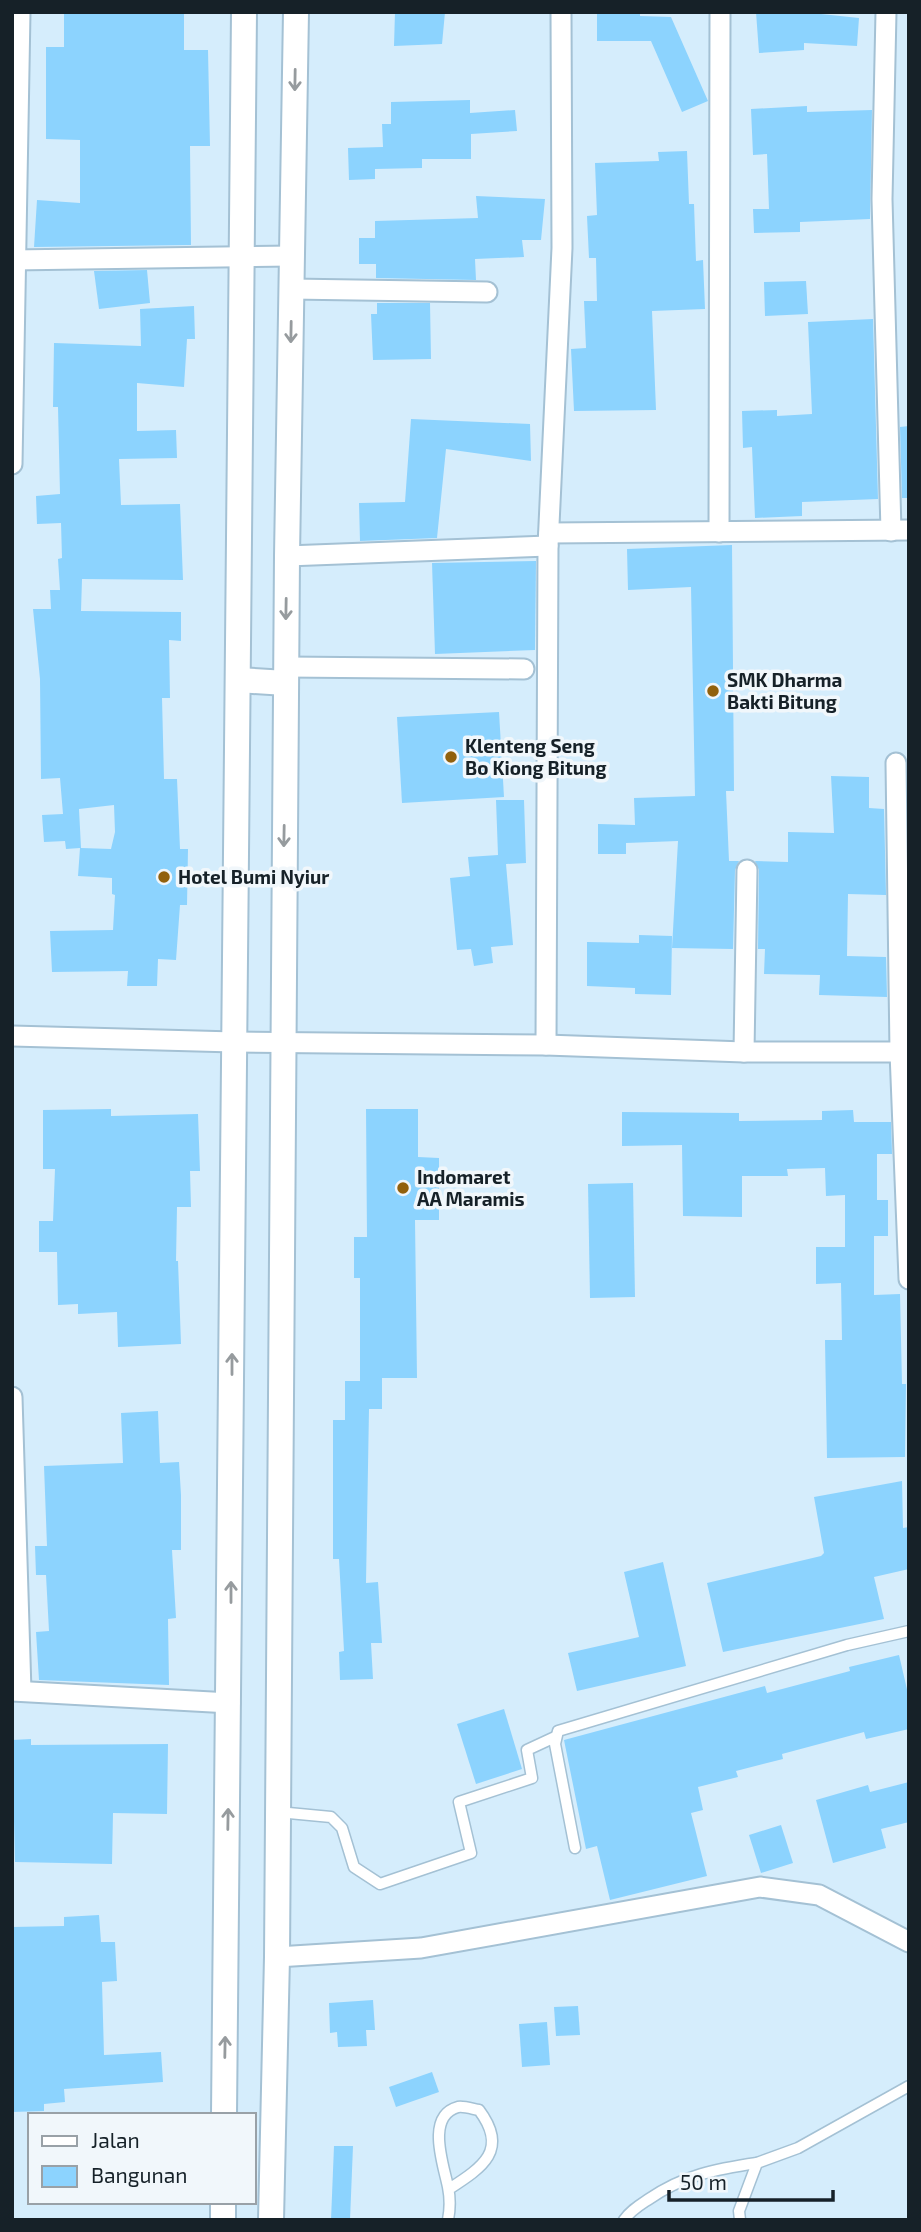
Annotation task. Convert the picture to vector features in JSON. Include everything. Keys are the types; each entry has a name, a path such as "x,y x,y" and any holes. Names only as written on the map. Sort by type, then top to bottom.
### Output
{"street":[{"path":"12,464 20,12"},
{"path":"224,2113 244,12"},
{"path":"271,2220 277,1956 282,1042 296,12"},
{"path":"546,1045 549,540 562,248 562,12"},
{"path":"719,532 720,12"},
{"path":"287,556 719,532 900,531 882,199 886,12"},
{"path":"14,260 292,256"},
{"path":"292,289 487,292"},
{"path":"238,680 286,675 524,669"},
{"path":"896,763 909,1279"},
{"path":"744,1052 747,870"},
{"path":"12,1036 234,1042 546,1045 744,1052 904,1052"},
{"path":"12,1397 16,1691 230,1703"},
{"path":"277,1956 421,1948 760,1887 819,1895 909,1942"}],"lane":[{"path":"575,1848 555,1737 558,1731 847,1645 909,1631"},
{"path":"278,1812 331,1817 342,1828 354,1867 380,1884 471,1853 459,1802 533,1778 527,1749 555,1737"},
{"path":"624,2220 629,2212 671,2183 705,2170 757,2163 809,2142 909,2086"},
{"path":"448,2220 449,2189 441,2160 440,2130 446,2114 459,2107 480,2110 491,2125 493,2147 482,2168 449,2189"},
{"path":"740,2220 740,2211 757,2163"}],"building":[{"path":"64,12 184,12 184,50 208,50 210,146 190,146 191,245 34,247 37,200 80,203 80,140 46,139 46,47 64,47"},
{"path":"395,12 445,12 442,44 394,46"},
{"path":"597,12 640,12 640,16 671,17 708,101 682,112 651,41 597,41"},
{"path":"756,12 802,12 859,18 857,46 804,43 804,50 759,53"},
{"path":"470,100 470,113 515,110 517,131 471,134 471,159 422,159 422,168 375,169 375,179 349,180 348,148 383,147 382,124 391,124 391,102"},
{"path":"807,106 807,112 872,110 870,219 800,222 800,232 754,233 753,209 769,209 767,154 753,155 751,109"},
{"path":"687,151 689,204 694,204 696,261 703,260 705,309 652,311 656,410 574,411 571,349 586,348 584,301 597,301 596,258 589,258 587,216 597,215 595,163 659,161 658,152"},
{"path":"476,196 545,199 541,240 522,240 524,257 475,259 476,280 376,278 376,264 359,264 359,238 375,238 375,221 478,218"},
{"path":"147,270 150,303 99,309 94,271"},
{"path":"806,281 808,314 765,316 764,282"},
{"path":"377,303 430,303 431,359 373,360 371,314 377,314"},
{"path":"194,306 195,339 187,339 184,387 137,383 137,431 176,430 177,458 119,459 121,505 180,504 183,580 82,579 81,611 181,612 181,641 169,640 170,698 162,698 164,779 177,779 180,849 188,849 187,905 180,905 176,960 158,959 157,986 127,986 128,971 52,972 50,931 113,930 115,895 112,894 112,878 78,876 80,848 66,849 65,841 44,842 42,815 63,814 60,778 41,779 40,679 33,609 51,609 50,590 60,590 58,559 62,558 61,523 37,524 36,496 60,494 58,407 53,407 54,343 141,346 140,309","holes":["114,805 115,832 111,849 81,848 79,809"]},
{"path":"873,319 878,499 802,502 802,516 755,518 752,447 743,448 742,411 777,410 777,416 812,414 808,322"},
{"path":"411,419 530,424 531,461 446,449 437,538 360,541 359,503 405,502"},
{"path":"909,426 909,498 902,498 900,427"},
{"path":"732,545 734,791 726,791 729,861 739,861 735,870 733,949 672,948 678,841 626,843 626,854 598,854 598,824 635,825 634,798 695,796 691,587 628,590 627,549"},
{"path":"536,561 535,650 435,654 432,563"},
{"name":"Klenteng Seng Bo Kiong Bitung","path":"499,712 504,797 402,803 397,717"},
{"path":"831,776 869,777 869,808 884,809 886,895 848,894 847,956 886,957 887,997 819,995 820,975 764,974 765,949 758,949 759,870 755,861 788,862 788,832 834,833"},
{"path":"496,800 524,800 526,863 506,864 513,945 491,947 493,963 474,966 471,949 457,950 450,878 470,876 468,857 498,855"},
{"path":"639,935 672,936 671,995 635,994 635,988 587,986 587,942 639,943"},
{"path":"111,1109 111,1116 198,1114 200,1171 190,1171 191,1207 177,1207 176,1261 181,1344 118,1347 117,1312 78,1314 78,1304 58,1305 57,1252 39,1252 39,1221 53,1221 55,1169 43,1169 43,1110"},
{"path":"366,1109 418,1109 418,1157 439,1158 439,1220 415,1220 417,1378 382,1378 382,1409 369,1409 366,1583 378,1582 382,1643 371,1643 373,1679 340,1680 339,1652 344,1651 339,1559 333,1559 333,1420 345,1420 345,1381 360,1381 360,1278 354,1278 354,1237 367,1237"},
{"path":"853,1110 854,1122 891,1122 892,1154 877,1154 877,1200 888,1200 888,1236 874,1236 874,1295 900,1294 902,1384 906,1384 905,1457 827,1458 825,1340 842,1340 841,1283 816,1284 816,1247 845,1247 845,1195 826,1196 825,1168 787,1169 788,1176 742,1176 742,1217 683,1216 682,1145 622,1146 622,1112 739,1113 739,1121 822,1120 822,1111"},
{"path":"633,1183 635,1297 590,1298 588,1184"},
{"path":"158,1411 160,1463 179,1462 181,1495 181,1550 172,1550 176,1618 168,1619 169,1685 39,1680 36,1632 49,1631 46,1575 36,1575 35,1546 47,1546 44,1466 123,1463 121,1413"},
{"path":"902,1481 903,1528 909,1527 909,1569 874,1577 884,1619 723,1652 707,1583 821,1556 824,1553 814,1497"},
{"path":"663,1562 686,1666 577,1691 568,1653 639,1637 624,1572"},
{"path":"899,1655 909,1698 909,1729 866,1739 864,1732 782,1754 783,1759 736,1771 738,1777 698,1787 703,1810 691,1813 707,1876 610,1900 597,1846 586,1849 564,1740 765,1686 767,1693 850,1671 849,1667"},
{"path":"504,1709 522,1769 476,1784 457,1724"},
{"path":"31,1739 31,1745 168,1744 167,1814 113,1813 112,1864 15,1862 12,1740"},
{"path":"909,1782 909,1822 881,1829 886,1848 833,1863 816,1800 868,1785 870,1792"},
{"path":"781,1825 793,1863 761,1873 749,1835"},
{"path":"99,1915 101,1942 115,1942 117,1981 102,1982 104,2055 161,2052 163,2082 64,2089 65,2102 44,2104 44,2111 12,2112 12,1927 64,1926 64,1917"},
{"path":"373,2000 375,2030 366,2030 367,2046 338,2047 337,2032 330,2033 329,2003"},
{"path":"578,2006 580,2035 556,2036 554,2007"},
{"path":"547,2022 550,2065 522,2067 519,2024"},
{"path":"432,2072 439,2092 396,2107 389,2087"},
{"path":"334,2146 353,2146 350,2220 331,2220"}],"place":[{"name":"SMK Dharma Bakti Bitung","path":"713,691"},
{"name":"Klenteng Seng Bo Kiong Bitung","path":"451,757"},
{"name":"Hotel Bumi Nyiur","path":"164,877"},
{"name":"Indomaret AA Maramis","path":"403,1188"}]}
